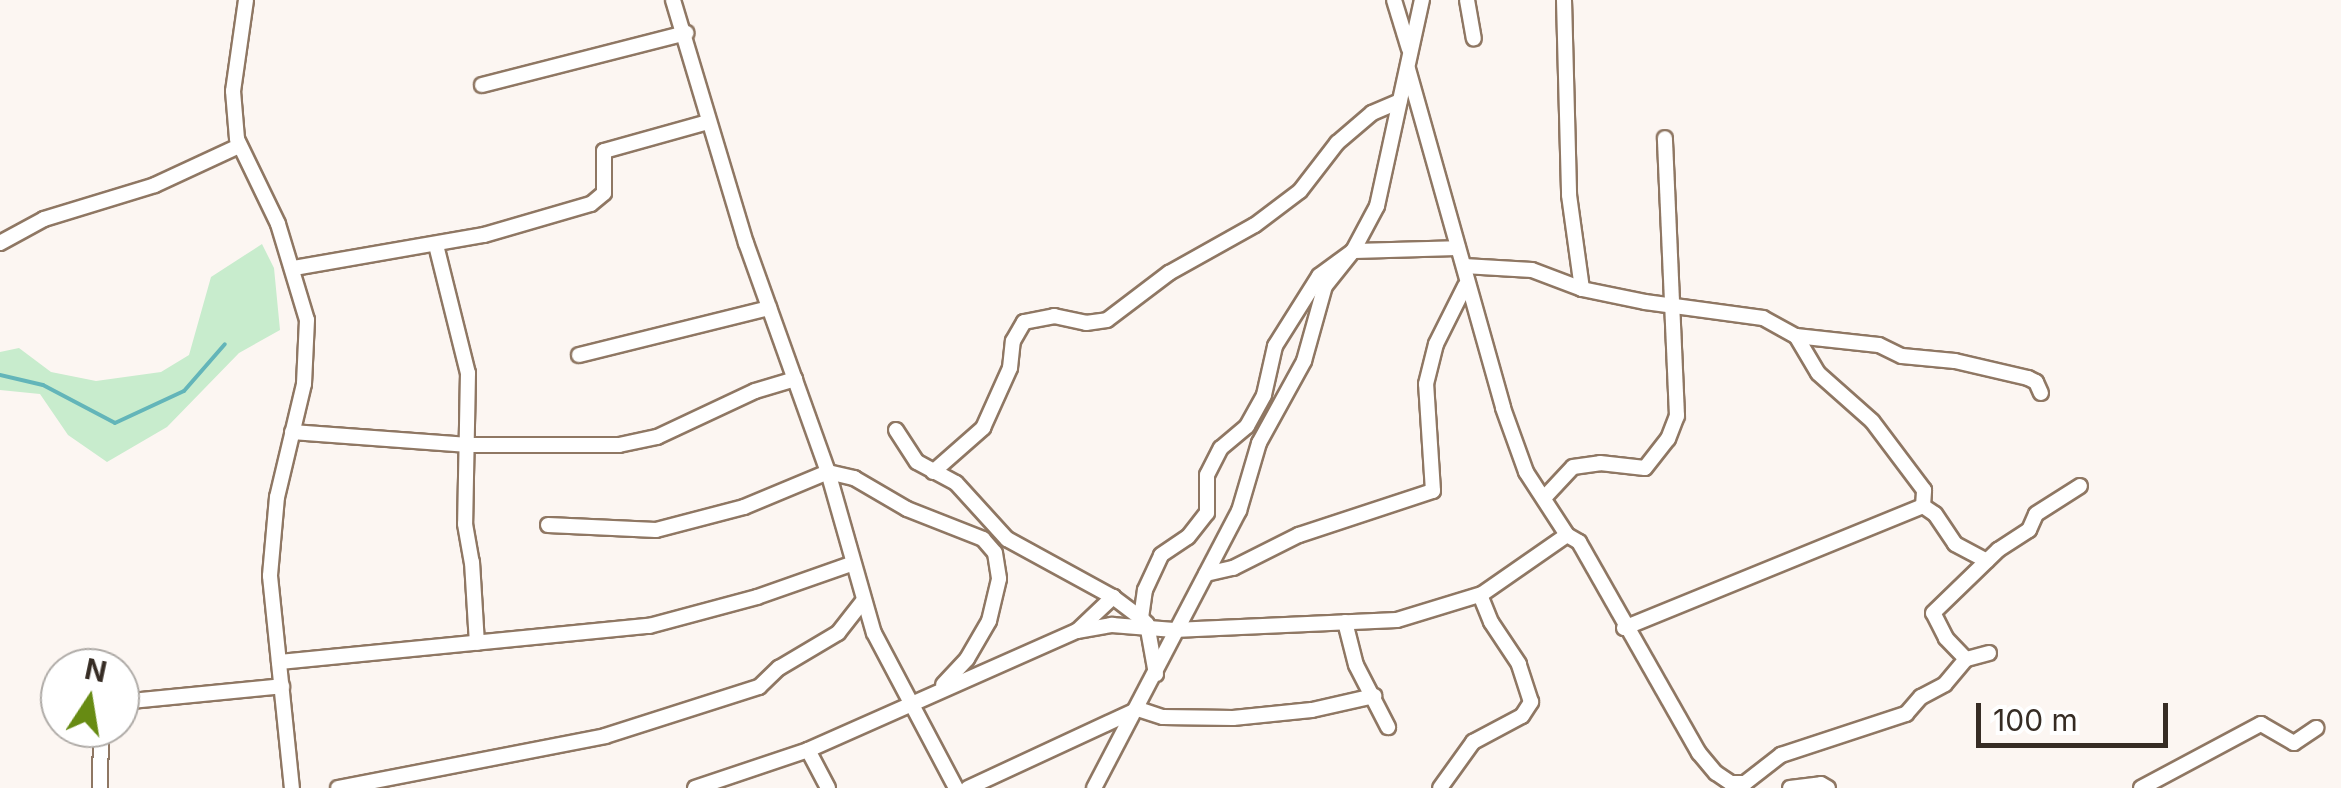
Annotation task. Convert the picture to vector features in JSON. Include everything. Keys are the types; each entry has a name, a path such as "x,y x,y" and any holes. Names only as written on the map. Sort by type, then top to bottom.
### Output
{"street":[{"path":"246,0 233,92 239,146 278,224 294,268 304,298 308,352 272,536 270,576 292,788"},
{"path":"673,0 769,308 828,472 862,601 910,704 956,788"},
{"path":"1394,0 1410,50"},
{"path":"1098,785 1156,674 1174,630 1239,510 1259,443 1304,361 1325,286 1353,251 1377,206 1422,0"},
{"path":"1467,0 1474,38"},
{"path":"1564,0 1569,195 1582,289"},
{"path":"482,85 686,33"},
{"path":"1408,69 1523,465 1568,536 1579,542 1624,628 1699,753 1733,785 1746,783 1782,755 1906,714 1921,697 1946,684 1966,659 1990,654"},
{"path":"933,472 983,428 1010,368 1013,341 1024,322 1054,316 1086,322 1106,320 1169,273 1255,225 1300,191 1337,143 1372,113 1400,101"},
{"path":"294,268 436,245 590,204 604,192 604,151 708,122"},
{"path":"1544,498 1572,467 1600,463 1645,468 1668,439 1677,416 1665,138"},
{"path":"0,243 44,219 155,185 239,146"},
{"path":"436,245 468,373 464,524 472,562 477,643"},
{"path":"1156,674 1144,621 1145,590 1161,554 1188,537 1207,513 1207,476 1221,448 1247,426 1264,395 1274,346 1319,276 1353,251 1458,248"},
{"path":"1465,274 1544,272 1582,289 1763,318 1796,336 1879,345 1914,359 1955,361 2028,378 2036,382 2041,394"},
{"path":"1206,574 1233,568 1299,535 1433,491 1426,384 1436,344 1465,274"},
{"path":"579,354 769,308"},
{"path":"1796,336 1818,373 1872,421 1924,490 1923,506"},
{"path":"292,432 469,445 588,447 639,442 755,391 794,379"},
{"path":"896,430 918,462 956,483 1007,538 1113,597 1144,621 1174,630 1397,620 1480,595 1568,536"},
{"path":"548,526 642,531 677,527 744,508 828,472 854,478 907,509 991,544 999,579 989,620 967,660 934,694"},
{"path":"1966,659 1946,638 1933,613 1987,561 2029,530 2036,514 2080,486"},
{"path":"1923,506 1936,514 1955,544 1987,561"},
{"path":"1624,628 1923,506"},
{"path":"1551,546 1554,514"},
{"path":"279,662 671,621 851,564"},
{"path":"1440,788 1473,742 1522,716 1532,702 1529,684 1480,595"},
{"path":"1077,631 1113,597"},
{"path":"338,788 606,736 759,686 778,668 838,633 862,601"},
{"path":"696,788 808,750 1077,631 1144,621"},
{"path":"1345,622 1356,665 1388,727"},
{"path":"140,700 282,686"},
{"path":"968,788 1138,709 1162,716 1233,718 1312,710 1374,696"},
{"path":"2141,788 2261,724 2294,743 2316,728"},
{"path":"100,748 100,788"},
{"path":"808,750 828,788"},
{"path":"1790,788 1828,788"}],"green space":[{"path":"262,244 274,268 280,330 239,353 167,427 107,462 68,435 40,394 0,390 0,352 19,348 51,372 96,381 161,372 189,355 211,277"}],"waterway":[{"path":"0,375 43,385 115,423 184,391 225,344"}]}
